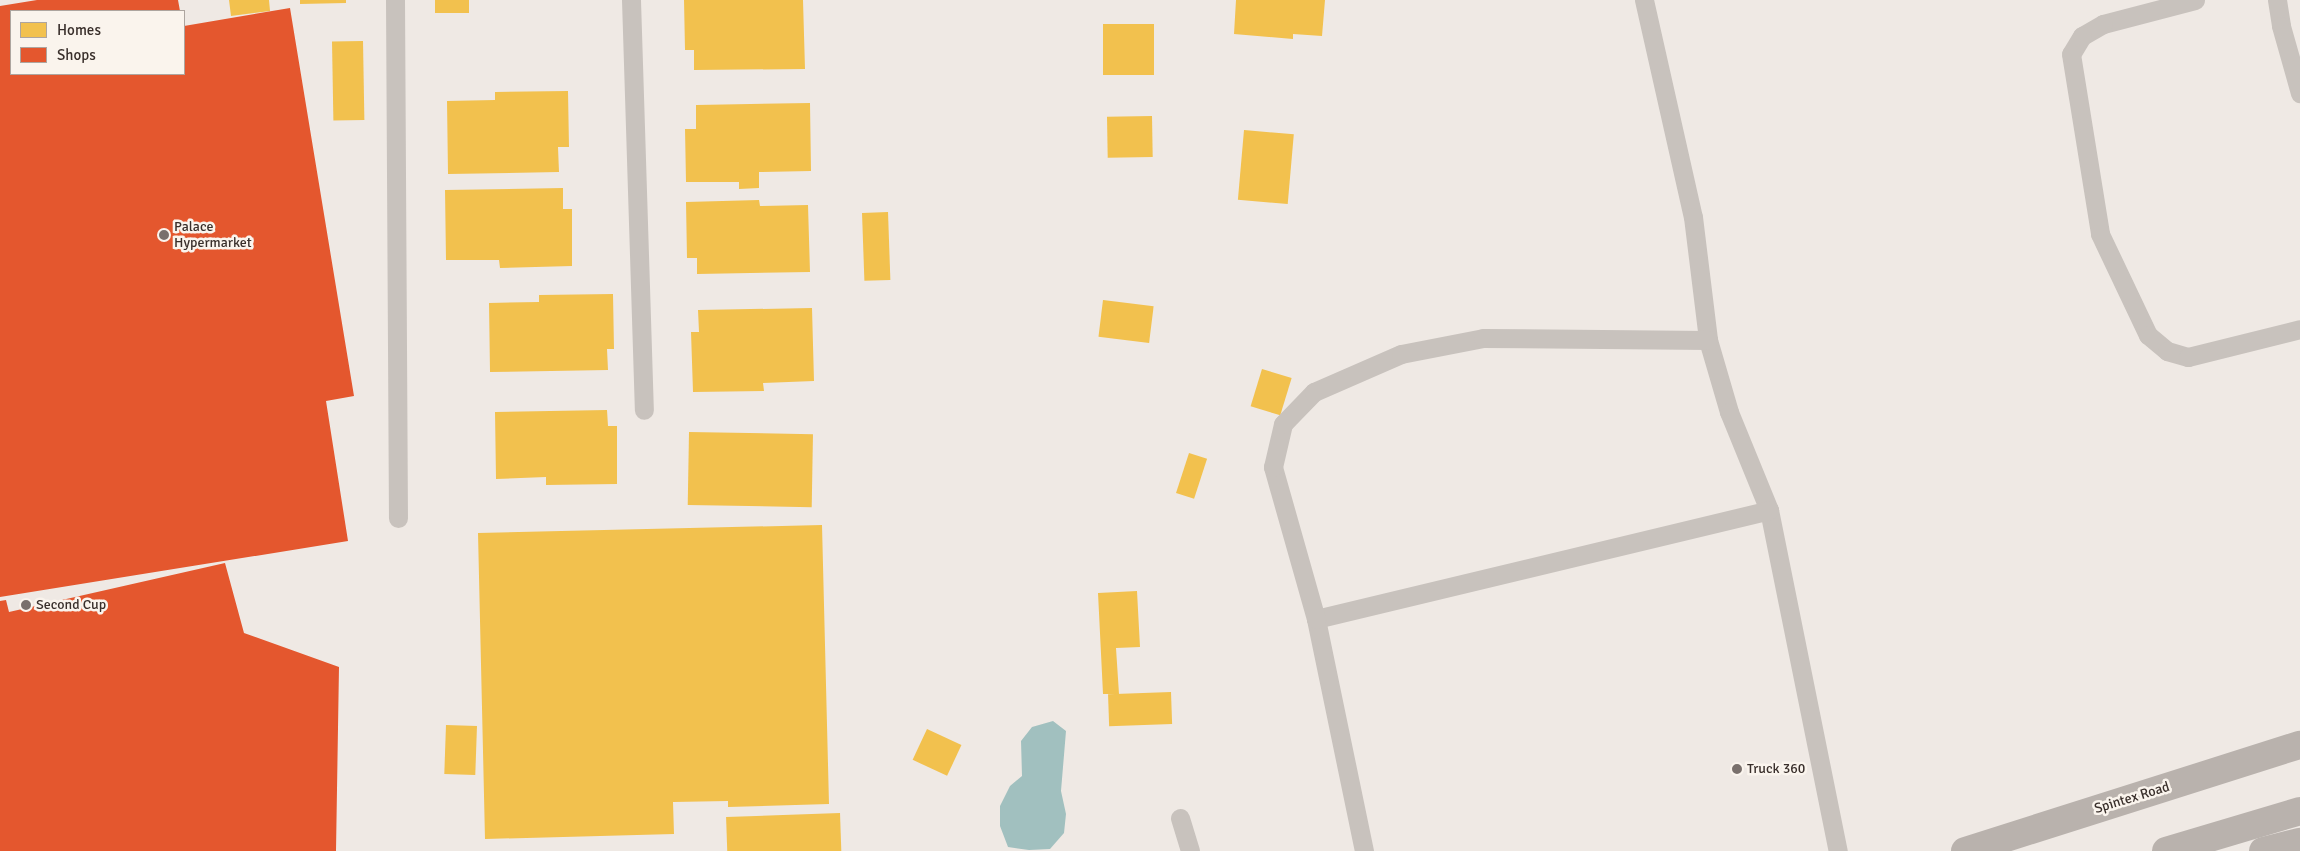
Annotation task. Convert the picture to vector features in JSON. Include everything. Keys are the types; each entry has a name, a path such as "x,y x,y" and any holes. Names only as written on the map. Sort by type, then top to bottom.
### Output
{"main road":[{"name":"Spintex Road","path":"1965,851 2300,745"},
{"path":"2166,851 2300,811"},
{"path":"2263,851 2300,842"}],"lane":[{"path":"395,0 398,518"},
{"path":"632,0 644,410"},
{"path":"1644,0 1693,217 1708,340 1730,412 1769,510 1838,851"},
{"path":"2195,0 2103,24 2082,36 2071,54 2100,234 2148,335 2167,351 2188,357 2300,329"},
{"path":"2277,0 2281,26 2300,93"},
{"path":"1364,851 1316,619 1273,467 1283,424 1314,392 1401,354 1483,338 1708,340"},
{"path":"1316,619 1769,510"},
{"path":"1180,818 1190,851"}],"water":[{"path":"1053,721 1066,731 1061,791 1066,814 1064,833 1050,849 1029,850 1008,847 1000,826 1000,806 1010,786 1022,776 1021,741 1032,727"}],"building: Homes":[{"path":"229,0 269,0 270,11 231,16"},
{"path":"300,0 346,0 346,3 300,4"},
{"path":"435,0 469,0 469,13 435,13"},
{"path":"684,0 803,0 805,69 694,70 694,50 685,50"},
{"path":"1236,0 1325,0 1322,36 1293,34 1293,39 1234,34"},
{"path":"1103,24 1154,24 1154,75 1103,75"},
{"path":"363,41 364,120 333,121 332,42"},
{"path":"568,91 569,147 558,147 559,172 448,174 447,101 495,100 495,92"},
{"path":"810,103 811,171 759,172 759,188 739,189 739,182 686,182 685,129 696,129 696,105"},
{"path":"1152,116 1153,157 1108,158 1107,117"},
{"path":"1244,130 1294,134 1288,204 1238,200"},
{"path":"563,188 563,209 572,209 572,266 500,268 499,260 446,260 445,190"},
{"path":"759,200 760,206 808,205 810,272 697,274 697,258 687,258 686,202"},
{"path":"888,212 890,280 864,281 862,213"},
{"path":"613,294 614,349 607,349 608,370 490,372 489,303 539,302 539,295"},
{"path":"1103,300 1154,306 1149,343 1098,337"},
{"path":"812,308 814,381 763,383 764,391 693,392 691,332 699,332 698,310"},
{"path":"1262,369 1292,378 1280,415 1251,406"},
{"path":"607,410 608,426 617,426 617,484 546,485 546,477 496,479 495,412"},
{"path":"689,432 813,434 812,507 688,505"},
{"path":"1189,453 1207,459 1194,499 1176,493"},
{"path":"822,525 829,804 728,807 728,801 673,802 674,834 485,839 478,533"},
{"path":"1137,591 1140,647 1116,648 1119,694 1103,694 1098,593"},
{"path":"1171,692 1172,724 1109,726 1108,694"},
{"path":"446,725 477,726 475,775 444,774"},
{"path":"927,729 961,745 947,776 913,760"},
{"path":"840,813 841,851 727,851 726,817"}],"building: Shops":[{"name":"Palace Hypermarket","path":"37,0 178,0 180,10 10,10 10,75 185,75 185,26 290,8 354,396 326,401 348,541 0,597 0,6"},
{"path":"225,563 244,633 339,667 336,851 0,851 0,601 6,600 9,612"}],"place":[{"name":"Palace Hypermarket","path":"164,235"},
{"name":"Second Cup","path":"26,605"},
{"name":"Truck 360","path":"1737,769"}]}
